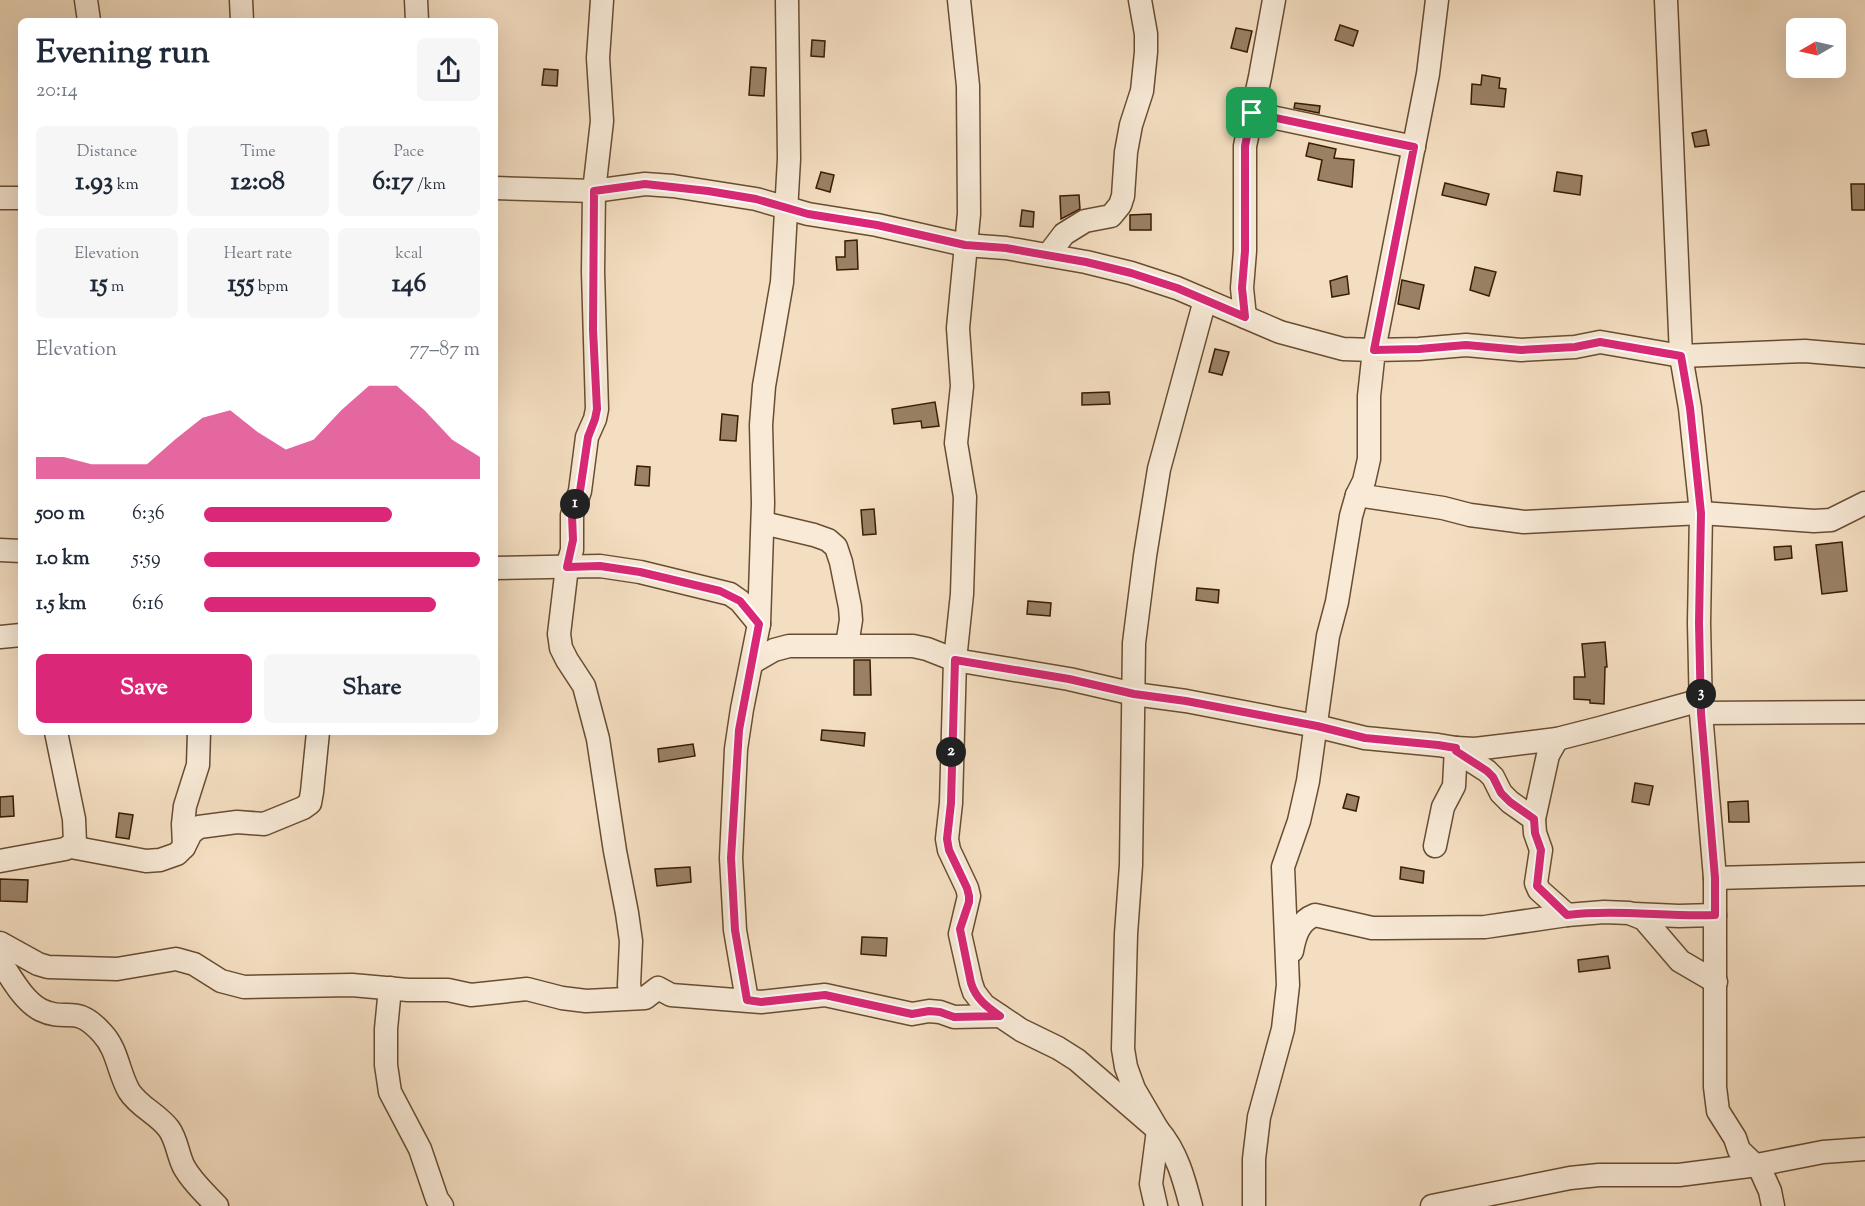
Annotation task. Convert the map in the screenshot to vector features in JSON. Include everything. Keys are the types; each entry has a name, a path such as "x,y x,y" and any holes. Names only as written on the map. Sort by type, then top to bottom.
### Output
{"street":[{"path":"86,0 89,18"},
{"path":"241,0 242,18"},
{"path":"416,0 417,18"},
{"path":"602,0 598,57 602,121 594,191 593,330 597,409 588,437 580,491 572,515 573,540 567,567 559,634 561,648 584,686 598,739 602,777 629,922 631,941 629,985 632,998"},
{"path":"747,1000 735,930 731,858 736,749 759,624 763,523 761,460 763,396 782,282 789,159 787,0"},
{"path":"959,0 968,98 969,214 958,328 962,386 956,443 965,497 962,594 955,660 951,803 947,845 969,896 960,929 971,983 974,992 984,1005 1021,1030 1077,1060 1158,1131 1167,1141 1180,1166 1191,1206"},
{"path":"1048,255 1064,234 1085,221 1111,216 1120,205 1123,196 1126,152 1131,125 1142,91 1145,63 1146,34 1140,0"},
{"path":"1245,317 1242,288 1245,251 1245,146 1274,0"},
{"path":"1288,985 1283,867 1299,821 1308,781 1328,636 1337,602 1351,516 1364,481 1369,459 1369,396 1374,350 1434,38 1437,0"},
{"path":"1666,0 1681,356 1690,408 1701,513 1699,613 1701,706 1715,878 1714,1087 1716,1106 1739,1150 1744,1157 1757,1165 1765,1178 1773,1206"},
{"path":"1252,113 1414,147"},
{"path":"498,188 594,191 645,184 756,199 808,214 877,225 965,245 1006,248 1048,255 1131,273 1205,300 1280,332 1343,349 1419,349 1466,345 1521,350 1575,347 1600,342 1681,356 1804,351 1865,356"},
{"path":"0,198 18,198"},
{"path":"1156,1206 1151,1184 1158,1131 1134,1089 1126,1067 1123,1049 1126,934 1131,865 1134,643 1144,556 1159,469 1205,300"},
{"path":"1357,495 1443,507 1470,515 1524,522 1701,513 1814,521 1831,519 1865,503"},
{"path":"763,523 814,535 828,540 836,547 850,607 851,620 847,645"},
{"path":"0,550 18,550"},
{"path":"498,568 600,566 640,572 720,591 740,601 759,624"},
{"path":"0,637 18,635"},
{"path":"753,662 774,650 789,646 913,646 955,660 1069,679 1134,694 1186,701 1317,726 1365,738 1438,745 1456,750 1557,739 1701,706 1865,712"},
{"path":"57,735 74,819 75,843 71,847"},
{"path":"184,847 185,806 198,765 199,735"},
{"path":"0,861 71,847 146,861 168,858 177,854 184,847 191,833 199,827 237,822 264,824 277,820 309,803 318,735"},
{"path":"1557,739 1548,755 1534,819 1535,833 1541,850 1537,886 1567,915"},
{"path":"1456,750 1487,771 1493,777 1501,793 1534,819"},
{"path":"1435,846 1443,807 1454,786 1456,750"},
{"path":"1715,878 1865,874"},
{"path":"1254,1206 1254,1159 1259,1117 1283,1029 1294,938 1300,925 1309,917 1315,915 1362,926 1385,928 1485,927 1604,912 1679,916 1715,915"},
{"path":"1634,914 1644,919 1680,961 1716,982"},
{"path":"0,943 48,967 117,969 176,959 194,964 221,981 244,987 336,984 448,990 471,995 527,989 562,998 586,1001 645,998 658,988 671,995 761,1002 825,995 912,1014 929,1011 954,1017 1000,1016"},
{"path":"0,961 30,1003 41,1010 55,1014 67,1013 88,1018 105,1035 112,1046 130,1092 142,1106 168,1128 185,1170 217,1206"},
{"path":"390,988 386,1029 386,1065 390,1092 420,1149 437,1199 442,1206"},
{"path":"1432,1206 1570,1178 1599,1175 1679,1175 1757,1165 1823,1152 1865,1149"}],"building":[{"path":"1340,25 1358,31 1353,46 1335,40"},
{"path":"1236,28 1252,31 1247,52 1231,48"},
{"path":"812,40 825,41 824,57 811,56"},
{"path":"751,67 766,68 764,96 749,95"},
{"path":"544,69 558,70 557,86 542,85"},
{"path":"1482,75 1500,78 1499,88 1506,89 1504,107 1471,104 1472,84 1481,85"},
{"path":"1295,103 1320,106 1319,113 1294,108"},
{"path":"1706,130 1709,145 1695,147 1692,133"},
{"path":"1309,143 1336,149 1334,158 1354,160 1352,187 1318,180 1322,160 1306,156"},
{"path":"821,172 834,175 830,192 816,188"},
{"path":"1557,172 1582,176 1580,195 1554,191"},
{"path":"1445,183 1489,194 1486,205 1442,195"},
{"path":"1851,184 1865,184 1865,210 1852,210"},
{"path":"1079,195 1080,209 1061,219 1060,196"},
{"path":"1022,210 1034,212 1033,227 1020,226"},
{"path":"1151,214 1151,230 1130,230 1130,215"},
{"path":"857,240 858,269 837,270 836,257 845,257 845,241"},
{"path":"1475,267 1496,272 1489,296 1470,290"},
{"path":"1347,276 1349,294 1332,297 1330,281"},
{"path":"1402,280 1424,285 1419,309 1398,304"},
{"path":"1215,349 1229,352 1222,375 1209,372"},
{"path":"1109,392 1110,404 1082,405 1082,393"},
{"path":"935,402 939,426 922,428 921,421 894,424 892,409"},
{"path":"722,414 738,416 736,441 720,440"},
{"path":"637,466 650,467 649,486 635,485"},
{"path":"874,509 876,534 863,535 861,510"},
{"path":"1842,542 1847,591 1822,594 1816,545"},
{"path":"1791,546 1792,558 1775,560 1774,547"},
{"path":"1197,588 1219,590 1218,603 1196,600"},
{"path":"1028,601 1051,603 1050,616 1027,614"},
{"path":"1605,642 1607,667 1605,667 1604,704 1574,699 1574,677 1585,677 1582,644"},
{"path":"854,660 870,660 871,695 854,695"},
{"path":"822,730 865,733 864,746 821,740"},
{"path":"693,744 695,756 659,762 658,749"},
{"path":"1635,783 1653,786 1649,805 1632,802"},
{"path":"1347,794 1359,797 1356,811 1343,808"},
{"path":"13,796 14,816 0,817 0,797"},
{"path":"1748,801 1749,822 1729,822 1728,802"},
{"path":"119,813 133,815 129,839 116,837"},
{"path":"690,867 691,882 657,886 655,869"},
{"path":"1401,867 1424,871 1423,883 1400,879"},
{"path":"0,879 28,880 27,902 0,901"},
{"path":"862,937 887,938 886,956 861,954"},
{"path":"1608,956 1610,968 1579,972 1578,960"}],"route":[{"path":"1252,113 1414,147 1374,350 1466,345 1521,350 1575,347 1600,342 1681,356 1690,408 1701,513 1699,623 1701,713 1715,878 1715,915 1679,916 1604,912 1567,915 1537,886 1541,850 1535,833 1534,819 1501,793 1493,777 1487,771 1456,751 1456,748 1365,738 1317,726 1186,701 1134,694 1069,679 955,660 951,803 947,845 969,896 960,929 971,983 974,992 984,1005 1000,1016 954,1017 929,1011 912,1014 825,995 761,1002 747,1000 735,930 731,858 736,749 759,624 740,601 720,591 640,572 600,566 567,567 573,540 572,515 580,491 582,465 588,437 597,409 593,330 594,191 645,184 708,191 756,199 808,214 877,225 965,245 1006,248 1086,262 1177,288 1245,317 1242,288 1245,251 1245,146 1252,113"}]}
